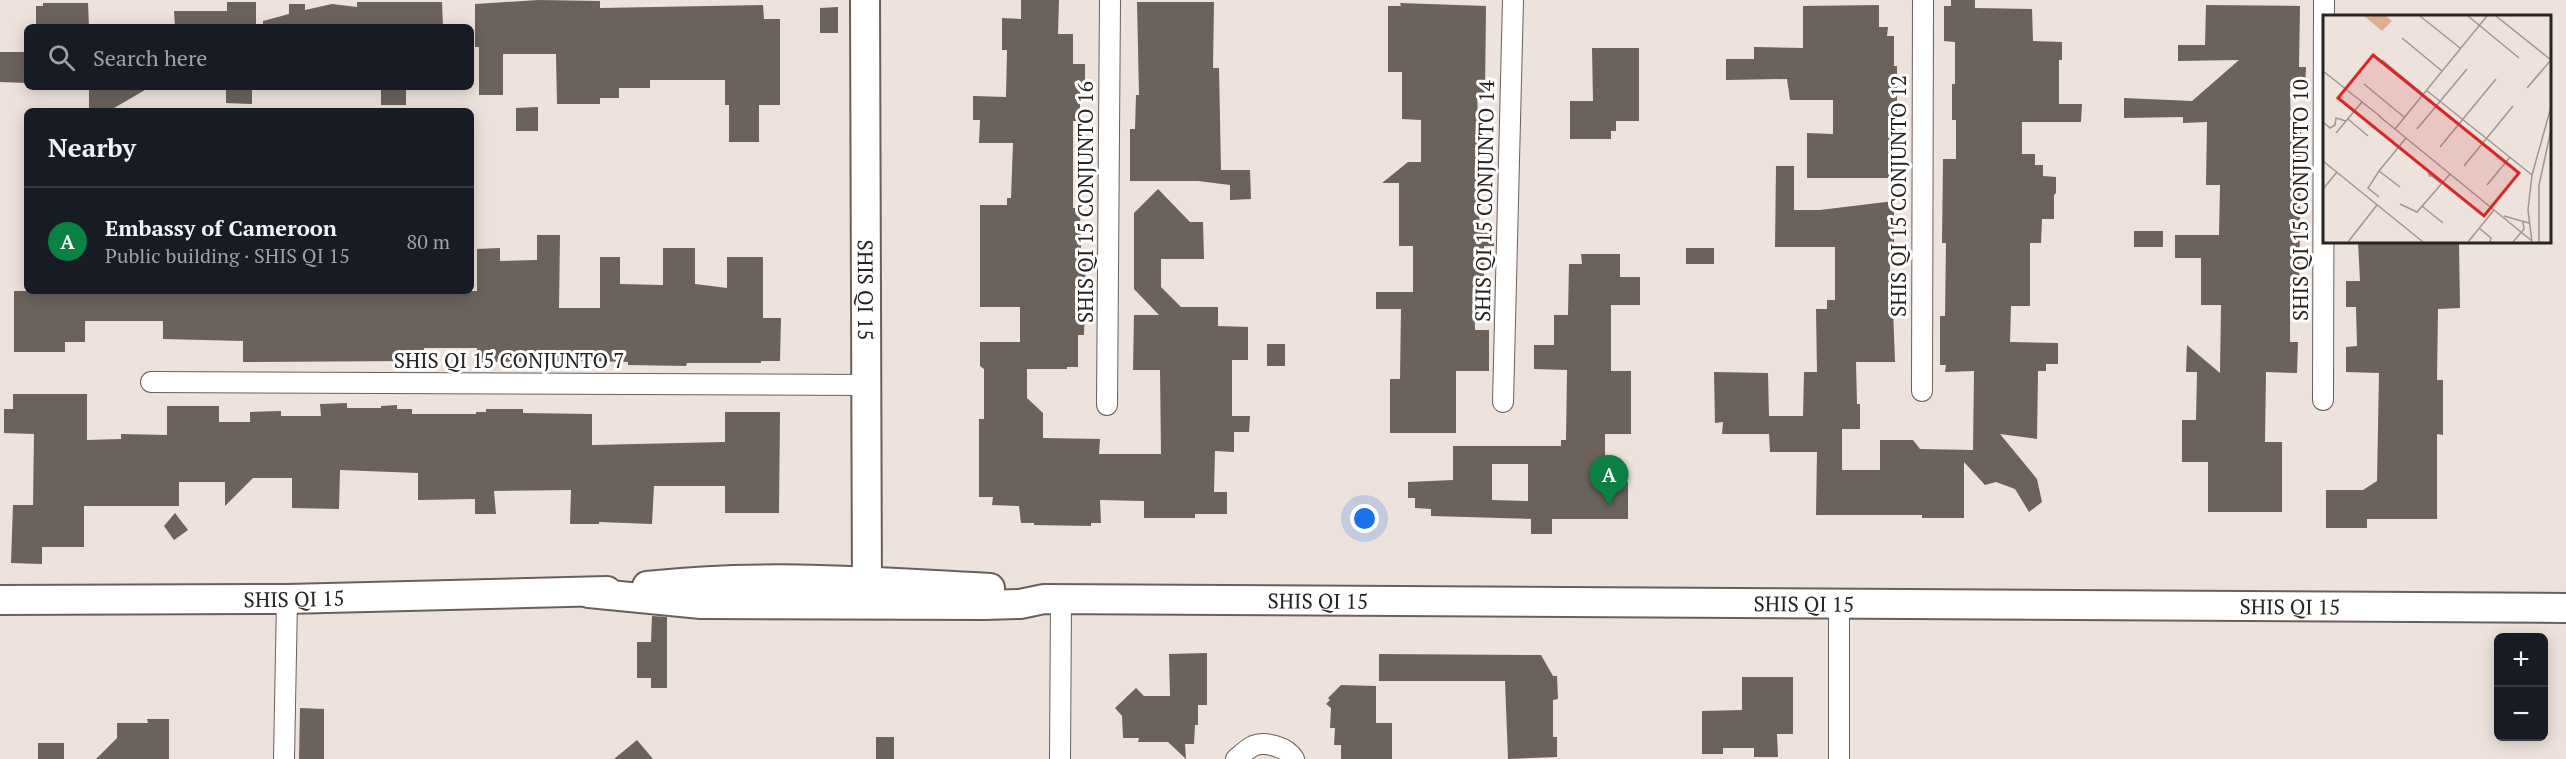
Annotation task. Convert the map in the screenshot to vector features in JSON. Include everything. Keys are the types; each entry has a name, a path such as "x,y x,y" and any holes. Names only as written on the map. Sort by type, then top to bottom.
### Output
{"street":[{"name":"SHIS QI 15","path":"865,0 867,592"},
{"name":"SHIS QI 15 CONJUNTO 16","path":"1107,405 1110,0"},
{"name":"SHIS QI 15 CONJUNTO 14","path":"1503,402 1513,0"},
{"name":"SHIS QI 15 CONJUNTO 12","path":"1922,391 1923,0"},
{"name":"SHIS QI 15 CONJUNTO 10","path":"2324,243 2324,400"},
{"name":"SHIS QI 15 CONJUNTO 7","path":"151,382 866,386"},
{"name":"SHIS QI 15","path":"0,600 287,599 589,593 727,580 867,592 1021,589 1052,599 2566,608"},
{"path":"284,759 287,599"},
{"path":"1052,599 1060,759"},
{"path":"1839,602 1839,759"},
{"path":"1236,759 1253,746 1274,745 1291,754 1294,759"}],"building":[{"path":"538,0 600,1 600,8 763,5 764,19 780,19 780,105 759,105 759,142 729,142 729,105 725,105 725,80 650,80 650,88 619,88 619,98 600,98 600,104 557,104 556,54 503,54 503,95 479,95 479,47 475,47 475,4"},
{"path":"1021,0 1059,0 1058,34 1073,34 1073,64 1085,64 1085,89 1080,89 1080,121 1073,121 1073,208 1080,208 1081,251 1086,257 1084,335 1078,335 1078,367 1027,369 1027,398 1043,413 1043,438 1100,439 1099,454 1161,454 1160,370 1133,370 1134,315 1159,315 1134,289 1134,213 1158,189 1190,222 1203,222 1204,259 1161,259 1161,287 1181,307 1218,307 1218,326 1248,327 1248,360 1232,360 1232,416 1250,416 1249,432 1234,432 1234,452 1215,451 1214,492 1227,492 1227,514 1195,514 1195,518 1144,518 1144,501 1100,500 1101,523 1091,523 1091,526 1034,525 1034,523 1021,523 1019,506 992,505 993,497 979,497 979,419 984,419 984,369 980,366 980,342 1020,342 1020,307 980,307 980,205 1007,205 1007,198 1011,198 1013,143 979,143 980,120 973,120 973,96 1006,97 1007,50 1002,50 1002,18 1021,19"},
{"path":"1951,0 1975,0 1975,8 2032,9 2033,41 2062,42 2062,60 2059,60 2059,104 2082,104 2081,122 2022,122 2022,154 2035,154 2035,165 2043,165 2043,176 2056,177 2056,193 2054,195 2054,219 2042,219 2041,243 2030,243 2030,306 2011,306 2010,342 2058,343 2058,364 2046,364 2046,371 2038,371 2037,439 2000,434 2037,479 2042,502 2029,512 2015,489 1996,482 1985,485 1964,462 1964,518 1922,518 1922,515 1816,515 1817,452 1770,452 1769,434 1722,434 1723,422 1715,423 1714,372 1768,373 1769,416 1803,416 1804,372 1817,372 1816,309 1827,309 1827,300 1835,300 1835,247 1775,247 1776,166 1794,166 1794,210 1820,210 1894,201 1894,244 1890,244 1890,309 1893,309 1895,362 1856,362 1860,429 1842,429 1842,470 1880,470 1880,440 1913,440 1920,449 1973,450 1974,371 1945,372 1946,365 1940,365 1940,316 1945,316 1946,243 1942,243 1943,159 1956,159 1956,120 1952,120 1955,42 1944,41 1944,6 1951,6"},
{"path":"227,2 256,2 256,24 175,24 174,11 227,11"},
{"path":"357,2 442,2 443,24 263,24 263,21 289,14 289,4 305,4 305,10 332,4 357,7"},
{"path":"1137,2 1214,2 1213,68 1219,68 1221,170 1250,170 1251,199 1230,200 1230,185 1198,181 1130,181 1130,129 1135,129 1136,95 1139,95"},
{"path":"43,3 88,3 89,24 36,24 36,6 43,6"},
{"path":"1400,3 1486,6 1485,94 1477,93 1480,178 1476,178 1476,209 1479,211 1480,230 1494,230 1494,246 1484,246 1484,276 1477,276 1478,296 1474,296 1475,330 1489,330 1489,371 1456,371 1456,433 1390,433 1390,379 1400,379 1401,309 1376,309 1376,292 1413,292 1413,246 1399,246 1399,183 1382,183 1408,162 1421,162 1421,120 1402,119 1402,72 1388,72 1388,6 1401,6"},
{"path":"1879,5 1879,27 1888,27 1887,36 1894,36 1894,66 1897,66 1897,123 1891,122 1889,178 1807,178 1807,133 1833,134 1833,100 1790,100 1787,79 1726,80 1726,59 1754,59 1754,47 1803,48 1803,6"},
{"path":"2206,5 2300,6 2299,67 2306,67 2305,88 2290,88 2291,129 2301,129 2299,306 2290,306 2290,342 2298,342 2297,373 2266,372 2265,442 2282,442 2282,512 2208,512 2208,462 2182,462 2182,420 2196,420 2197,372 2186,372 2187,345 2220,373 2221,305 2201,305 2201,258 2175,258 2175,235 2219,235 2220,185 2206,185 2207,122 2183,123 2183,117 2124,118 2124,98 2192,101 2239,60 2178,61 2178,45 2205,45"},
{"path":"838,7 838,33 820,33 820,8"},
{"path":"1592,48 1639,48 1639,121 1616,121 1616,131 1611,131 1611,139 1570,139 1570,101 1593,101"},
{"path":"0,52 24,52 24,83 0,82"},
{"path":"89,90 145,90 114,108 89,108"},
{"path":"226,90 252,90 252,104 226,103"},
{"path":"381,90 406,90 406,105 381,105"},
{"path":"538,107 538,131 516,131 516,108"},
{"path":"2134,231 2163,231 2163,247 2134,247"},
{"path":"537,235 560,235 559,308 600,308 600,257 620,257 620,284 663,285 663,248 695,248 695,284 727,288 727,257 763,257 763,318 781,318 780,361 687,363 686,366 628,365 628,362 593,361 477,362 477,348 424,348 424,359 405,361 243,362 243,341 163,339 163,321 85,321 85,342 65,342 65,352 14,352 14,291 24,291 24,294 474,294 474,291 477,291 477,249 500,248 500,261 537,260"},
{"path":"2358,243 2459,243 2460,308 2438,309 2437,380 2443,380 2443,435 2437,434 2437,519 2367,519 2367,528 2326,528 2326,490 2363,490 2377,481 2379,373 2346,372 2346,347 2357,346 2356,307 2346,307 2346,281 2360,281"},
{"path":"1686,248 1714,248 1714,264 1686,264"},
{"path":"1581,254 1620,254 1620,277 1640,277 1640,305 1611,305 1611,371 1631,371 1631,434 1605,434 1605,466 1608,466 1607,481 1628,482 1628,519 1552,519 1552,534 1531,534 1531,519 1431,516 1431,509 1415,508 1415,498 1408,498 1408,482 1453,480 1453,446 1561,446 1561,440 1566,440 1567,370 1534,369 1534,345 1554,345 1554,315 1568,315 1569,264 1582,264","holes":["1492,464 1528,464 1528,501 1492,500"]},
{"path":"1267,344 1285,344 1285,366 1267,366"},
{"path":"13,394 87,394 87,440 121,439 121,434 167,435 167,406 219,406 219,422 250,422 250,412 281,411 281,416 321,416 320,404 347,403 347,408 381,408 381,406 397,405 397,409 412,409 412,414 476,414 476,412 486,412 486,409 523,409 523,413 592,414 592,445 725,442 725,412 780,412 779,513 725,513 725,486 654,486 652,524 599,522 599,524 570,524 571,490 494,491 496,514 475,514 475,499 418,500 418,473 340,470 339,509 292,508 292,478 253,478 225,506 225,482 179,482 179,506 84,506 84,547 42,547 42,564 11,563 13,505 33,505 34,434 4,433 4,409 13,409"},
{"path":"175,513 188,530 174,540 164,526"},
{"path":"652,616 667,617 667,688 651,688 651,678 637,678 637,642 651,642"},
{"path":"1207,653 1207,705 1198,705 1198,725 1195,725 1194,744 1185,744 1186,759 1168,742 1138,742 1139,738 1123,738 1122,716 1115,708 1136,688 1144,696 1170,696 1169,654"},
{"path":"1379,654 1541,655 1553,676 1557,676 1558,699 1553,700 1553,737 1557,737 1557,757 1508,759 1505,681 1379,681"},
{"path":"1742,677 1793,677 1793,734 1777,734 1778,757 1754,757 1754,748 1723,748 1723,754 1702,754 1702,711 1742,710"},
{"path":"1341,685 1376,686 1376,723 1392,723 1392,759 1341,759 1341,745 1334,745 1335,728 1330,728 1331,708 1326,704 1330,700 1328,698"},
{"path":"300,708 324,709 324,759 299,759"},
{"path":"147,719 169,719 169,759 96,759 117,738 117,723 148,723"},
{"path":"876,737 894,737 894,759 876,759"},
{"path":"637,740 653,759 614,759"},
{"path":"38,743 64,743 64,759 38,759"}],"place":[{"name":"Embassy of Cameroon","path":"1609,505"}]}
